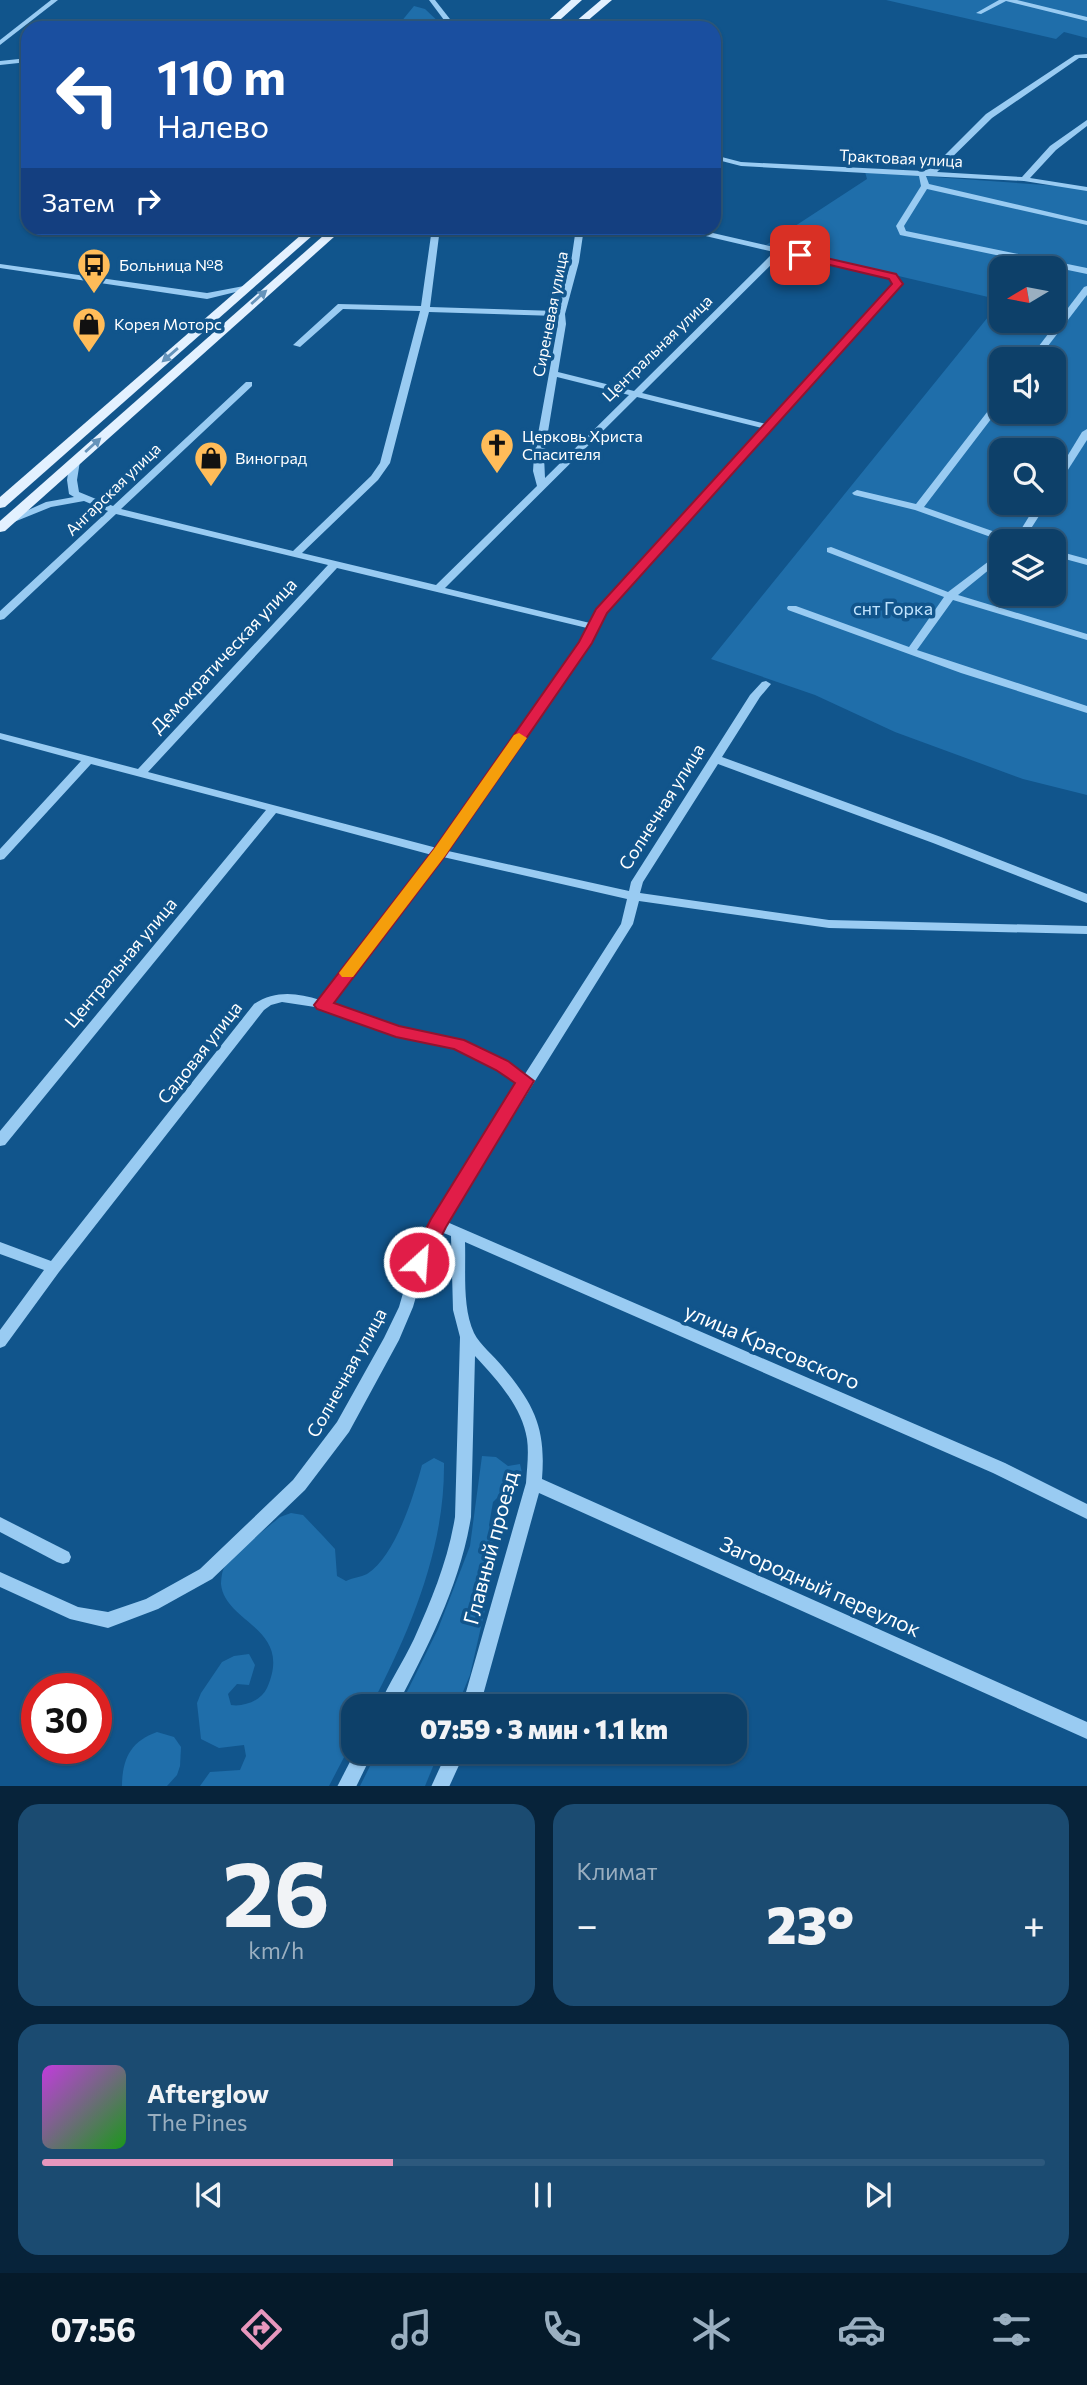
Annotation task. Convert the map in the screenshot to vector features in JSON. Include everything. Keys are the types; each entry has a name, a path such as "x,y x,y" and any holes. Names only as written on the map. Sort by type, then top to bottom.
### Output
{"main road":[{"path":"582,21 607,0"},
{"path":"553,21 576,1"},
{"path":"0,504 307,235"},
{"path":"3,526 330,235"}],"street":[{"path":"28,21 55,0"},
{"path":"432,0 448,21"},
{"path":"979,13 1007,0 1087,19"},
{"path":"1065,25 1087,11"},
{"path":"0,43 21,27"},
{"path":"1087,56 1077,56 989,116 935,170 922,174 925,186 900,226 903,233 1087,271"},
{"path":"0,63 21,61"},
{"path":"1024,179 1053,148 1087,122"},
{"name":"Трактовая улица","path":"721,159 741,164 1024,179 1085,187"},
{"path":"925,186 1087,223"},
{"name":"Демократическая улица","path":"295,554 376,478 386,461 425,309 435,235"},
{"name":"Сиреневая улица","path":"542,488 538,471 539,456 562,324 561,314 575,262 579,235"},
{"path":"323,1005 439,853 607,605 898,283 892,277 713,235"},
{"name":"Центральная улица","path":"439,589 780,251"},
{"path":"0,266 207,296 244,289"},
{"path":"1042,347 1087,289"},
{"path":"207,296 219,303 221,310"},
{"path":"296,345 341,306 561,314"},
{"path":"552,373 638,392 767,427"},
{"name":"Ангарская улица","path":"0,617 248,384"},
{"path":"918,508 989,416"},
{"path":"1066,466 1087,432"},
{"path":"75,461 72,487 74,494 114,510 594,627"},
{"path":"857,493 918,508 989,533"},
{"path":"3,526 48,504 82,499"},
{"path":"831,550 935,591 1087,637"},
{"path":"1066,556 1087,562"},
{"name":"Демократическая улица","path":"140,774 335,564"},
{"path":"911,651 952,594 989,565"},
{"path":"792,608 1087,710"},
{"name":"Солнечная улица","path":"0,1579 76,1614 108,1620 152,1604 206,1574 299,1485 343,1427 378,1365 399,1324 419,1262 438,1224 526,1081 614,947 630,915 632,896 641,875 756,695 766,684"},
{"path":"0,736 439,853 632,896 830,924 1087,930"},
{"path":"716,759 937,840 1087,899"},
{"path":"0,856 88,760"},
{"name":"Центральная улица","path":"0,1140 272,810"},
{"name":"Садовая улица","path":"0,1342 54,1268 259,1007 276,997 323,1005 396,1031 458,1044 526,1081"},
{"name":"улица Красовского","path":"438,1224 999,1468 1087,1512"},
{"path":"394,1694 420,1644 449,1577 463,1517 468,1337 460,1310 458,1234"},
{"path":"0,1248 54,1268"},
{"name":"Главный проезд","path":"468,1337 519,1400 529,1418 536,1452 534,1483 474,1694"},
{"name":"Загородный переулок","path":"534,1483 1087,1731"},
{"path":"0,1524 63,1557"},
{"path":"347,1786 358,1764"},
{"path":"440,1786 451,1764"}],"green space":[{"path":"886,0 1087,0 1087,38 1064,32 1056,39"},
{"path":"414,6 425,9 438,21 402,21"},
{"name":"снт Горка","path":"865,172 1087,188 1087,795 1023,779 895,732 815,695 711,659 989,316 989,333 1066,333 1066,256 989,256 989,297 766,245 867,179"},
{"path":"482,1456 496,1457 508,1466 520,1464 522,1473 493,1502 489,1525 497,1557 470,1675 462,1694 406,1694 438,1629 470,1546"},
{"path":"434,1458 444,1463 443,1495 432,1558 412,1619 377,1694 341,1694 341,1763 329,1786 200,1786 210,1772 240,1770 246,1756 244,1745 219,1748 201,1739 197,1703 201,1693 222,1662 234,1656 249,1654 255,1665 249,1685 237,1684 228,1694 231,1705 247,1704 264,1693 273,1668 272,1652 265,1639 225,1597 221,1584 224,1568 280,1517 291,1513 303,1515 335,1549 337,1576 346,1581 367,1574 377,1566 395,1540 422,1465"},
{"path":"157,1732 174,1737 181,1747 177,1775 167,1786 122,1786 124,1767 130,1752 141,1740"},
{"path":"371,1764 434,1764 425,1786 360,1786"}],"slow traffic":[{"path":"347,973 439,853 519,738"}],"place":[{"name":"Больница №8","path":"94,295"},
{"name":"Корея Моторс","path":"89,354"},
{"name":"Церковь Христа Спасителя","path":"497,475"},
{"name":"Виноград","path":"211,488"}],"route":[{"path":"419,1262 438,1224 526,1081 464,1046 396,1031 323,1005 439,853 586,643 601,611 898,284 892,277 800,255"}]}
